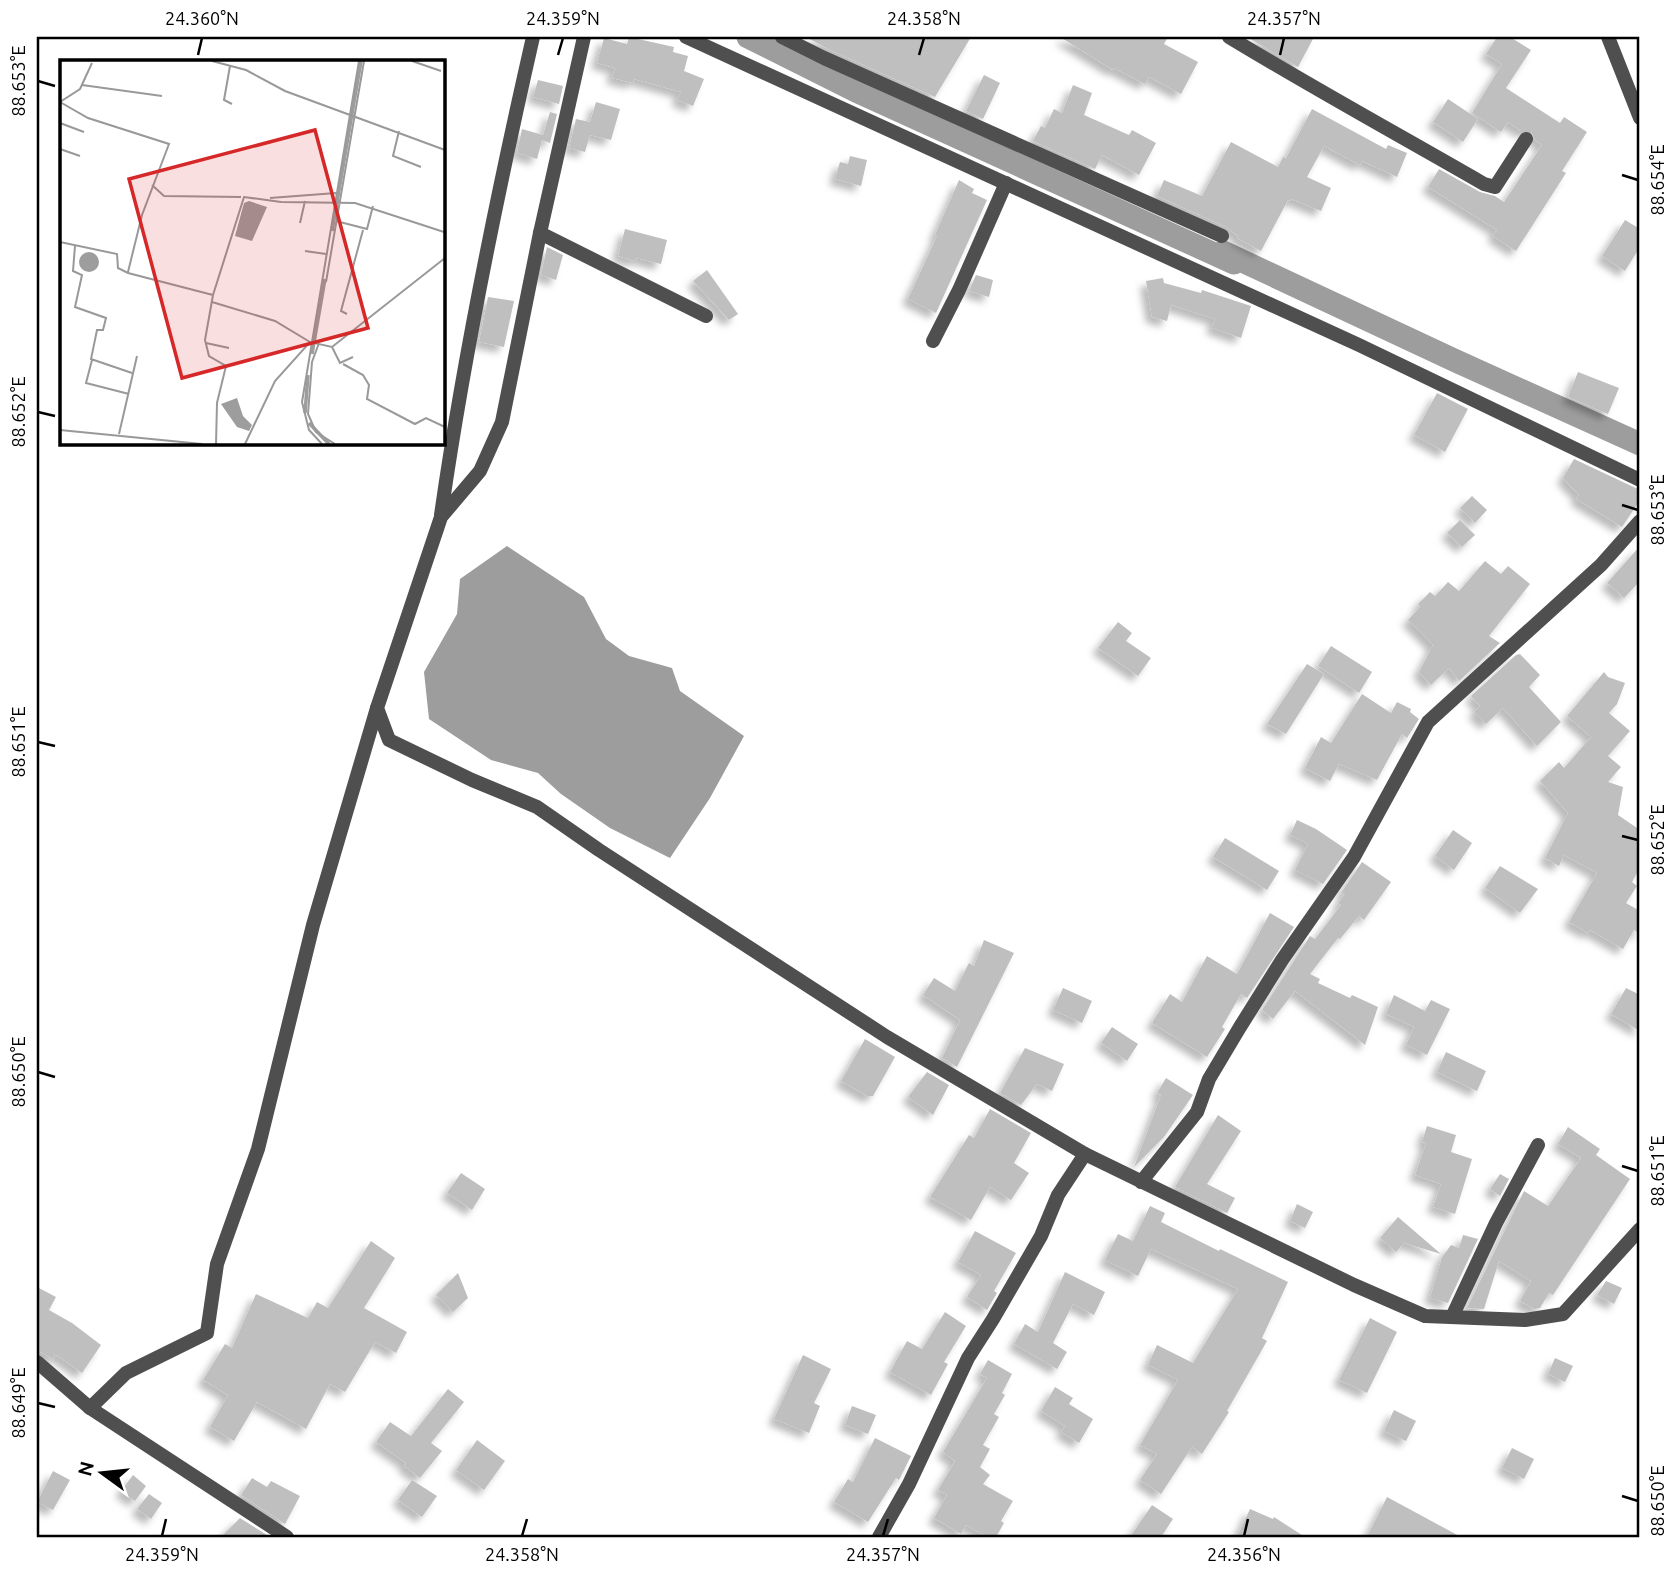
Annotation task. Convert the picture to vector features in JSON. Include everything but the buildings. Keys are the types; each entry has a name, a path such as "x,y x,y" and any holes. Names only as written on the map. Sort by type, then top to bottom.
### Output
{"street":[{"path":"90,1408 127,1373 207,1333 216,1264 258,1149 313,925 377,708 441,517 454,426 483,265 533,37"},
{"path":"441,517 480,471 502,422 540,233 584,37"},
{"path":"686,37 1359,345 1640,480"},
{"path":"782,37 1222,236"},
{"path":"1229,37 1325,95 1378,122 1426,153 1485,184 1495,187 1525,139"},
{"path":"1608,37 1640,118"},
{"path":"933,341 965,277 1006,183"},
{"path":"540,233 706,316"},
{"path":"1141,1182 1197,1112 1209,1079 1282,960 1354,857 1427,722 1601,565 1640,521"},
{"path":"377,708 389,740 472,780 537,807 887,1037 1086,1154 1354,1285 1425,1316 1525,1320 1563,1314 1640,1229"},
{"path":"1452,1317 1496,1223 1538,1145"},
{"path":"879,1537 909,1485 968,1358 1041,1236 1058,1195 1086,1154"},
{"path":"37,1362 90,1408 287,1537"}],"shaded area":[{"path":"507,546 584,597 606,639 629,656 672,668 680,691 744,736 710,798 670,858 610,828 561,794 538,773 491,760 429,719 424,672 457,614 460,579"}],"waterway":[{"path":"748,37 856,91 1234,263"},
{"path":"1223,252 1640,444"}]}
